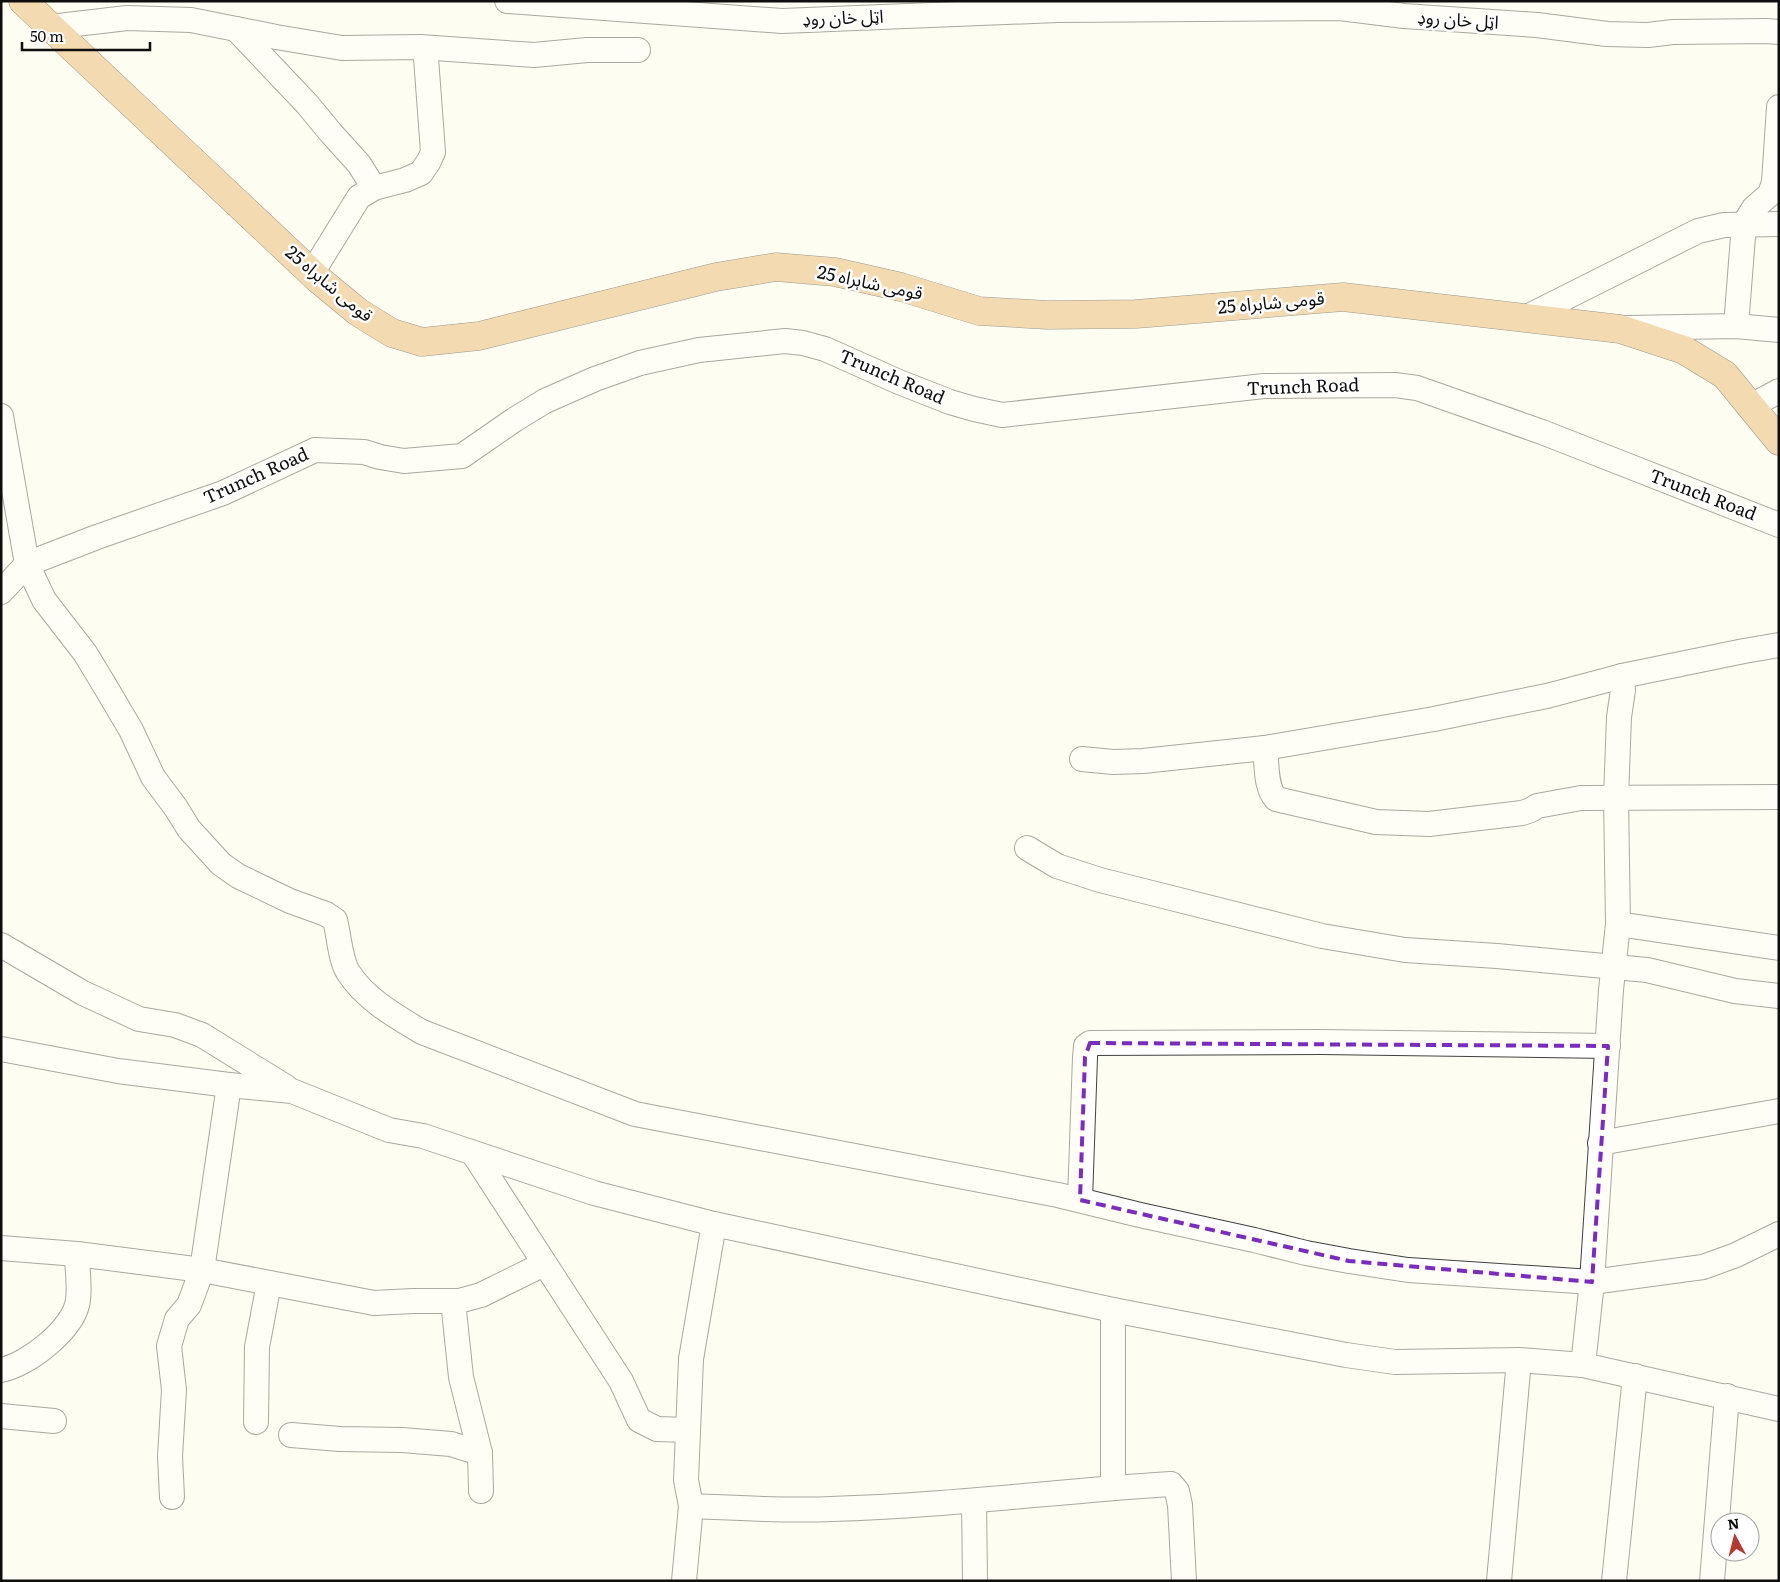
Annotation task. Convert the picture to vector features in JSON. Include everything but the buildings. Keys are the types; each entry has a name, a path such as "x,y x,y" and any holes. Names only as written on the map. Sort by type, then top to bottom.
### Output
{"highway":[{"name":"قومی شاہراہ 25","path":"23,1 312,273 358,312 392,333 422,342 479,336 716,277 776,267 835,272 901,288 979,311 1048,315 1136,314 1343,297 1620,329 1684,350 1724,375 1779,441"}],"street":[{"name":"اټل خان روډ","path":"507,1 782,21 1057,6 1349,5 1404,16 1497,12 1537,25 1607,34 1779,32"},
{"path":"50,26 193,10 236,29 276,38 342,48 386,46 534,55 587,50 638,50"},
{"path":"236,29 307,104 331,134 359,164 374,188"},
{"path":"312,273 360,197 374,188 405,180 421,173 429,162 433,152 426,58 428,48"},
{"path":"1736,326 1744,224 1754,208 1770,194 1774,182 1779,107"},
{"path":"1525,318 1698,231 1724,225 1779,224"},
{"path":"1620,329 1736,326 1779,330"},
{"name":"Trunch Road","path":"27,564 97,537 223,493 315,450 364,452 404,461 462,456 545,401 595,379 640,363 699,350 785,341 803,343 825,349 950,402 1002,415 1264,386 1395,385 1417,388 1534,429 1779,525"},
{"path":"1751,406 1779,391"},
{"path":"1,416 27,564 44,600 95,668 131,730 153,777 190,829 222,864 238,876 290,901 326,914 335,920 342,955 348,972 375,1002 422,1032 635,1114 1058,1195 1254,1240 1306,1254 1408,1270 1592,1282 1704,1267 1736,1256 1779,1234"},
{"path":"4,584 27,564"},
{"path":"1082,759 1143,762 1265,748 1547,696 1622,676 1779,645"},
{"path":"1583,1365 1592,1282 1600,1143 1618,924 1616,798 1619,717 1623,690 1622,676"},
{"path":"1265,748 1269,786 1271,794 1276,799 1376,822 1428,824 1522,813 1537,806 1582,798 1779,797"},
{"path":"1027,848 1057,866 1100,880 1322,936 1405,950 1614,966 1656,972 1735,992 1779,996"},
{"path":"1618,924 1779,948"},
{"path":"1,945 83,993 139,1019 175,1026 202,1035 292,1091 388,1130 423,1136 594,1193 714,1224 1113,1310 1346,1356 1395,1362 1519,1360 1583,1365 1728,1396 1779,1409"},
{"path":"1080,1200 1084,1057 1086,1046 1090,1043 1320,1042 1608,1046"},
{"path":"1,1050 118,1071 292,1091"},
{"path":"172,1497 170,1456 174,1390 169,1346 177,1319 189,1305 202,1270 229,1085"},
{"path":"1600,1143 1779,1111"},
{"path":"473,1153 621,1381 639,1420 657,1429 688,1430"},
{"path":"684,1581 691,1506 686,1480 692,1359 714,1224"},
{"path":"1,1248 77,1254 202,1270 368,1302 459,1301 481,1296 544,1264"},
{"path":"1,1370 28,1358 48,1346 67,1324 78,1301 77,1254"},
{"path":"256,1422 257,1347 269,1283"},
{"path":"452,1301 461,1376 480,1453 481,1491"},
{"path":"1112,1488 1113,1310"},
{"path":"1499,1581 1519,1360"},
{"path":"1614,1581 1634,1376"},
{"path":"1712,1581 1728,1396"},
{"path":"1,1416 54,1421"},
{"path":"291,1435 451,1444 480,1453"},
{"path":"691,1506 775,1510 831,1510 974,1501 1172,1484 1178,1491 1180,1505 1184,1581"},
{"path":"974,1501 974,1581"}],"highlighted area":[{"path":"1090,1043 1608,1046 1592,1282 1349,1261 1080,1200 1085,1057"}]}
